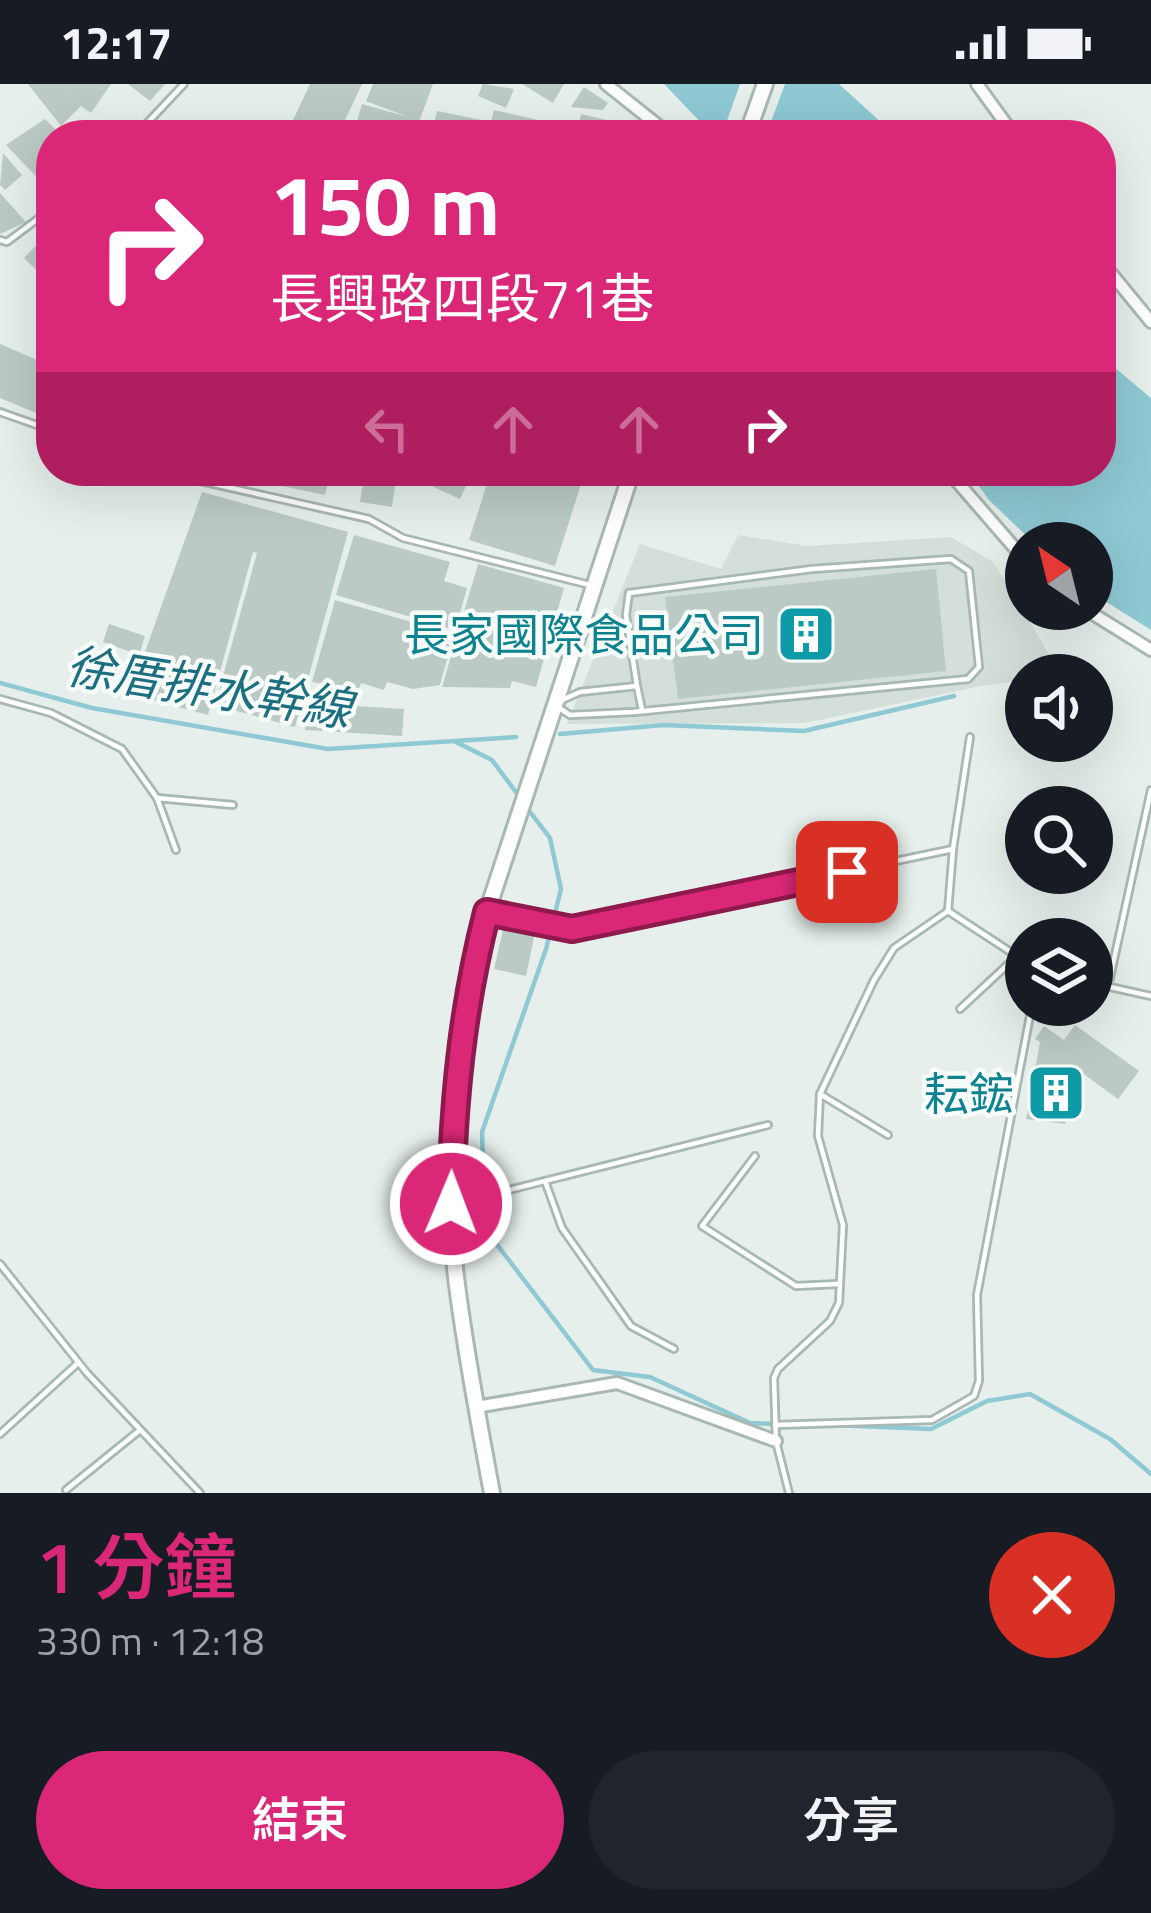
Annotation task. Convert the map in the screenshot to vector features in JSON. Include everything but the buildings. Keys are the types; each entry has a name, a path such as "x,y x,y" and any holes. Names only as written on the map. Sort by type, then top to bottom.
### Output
{"street":[{"path":"606,84 651,120"},
{"path":"752,120 765,84"},
{"path":"976,84 1003,120"},
{"path":"1116,279 1151,322"},
{"path":"492,1493 457,1283 451,1204 457,1064 472,968 487,912 627,486"},
{"path":"961,486 1005,537"},
{"path":"1113,627 1151,650"},
{"path":"476,1407 617,1383 776,1442"}],"lane":[{"path":"150,120 184,84"},
{"path":"0,240 7,242 36,220"},
{"path":"0,412 36,425"},
{"path":"223,486 369,519 403,538 592,585"},
{"path":"553,704 571,715 642,711 968,679 979,667 969,571 951,559 812,569 629,593 626,615 642,711"},
{"path":"553,704 580,692 637,686"},
{"path":"0,699 51,713 122,749 158,798 176,850"},
{"path":"789,1493 776,1442 774,1378 830,1321 839,1304 843,1225 818,1136 820,1094 874,980 895,949 948,911 970,737"},
{"path":"1113,964 1151,790"},
{"path":"158,798 233,805"},
{"path":"487,912 572,929 953,849"},
{"path":"948,911 1005,948"},
{"path":"960,1010 1005,967"},
{"path":"1113,988 1151,996"},
{"path":"775,1424 932,1420 974,1396 979,1381 977,1294 1028,1026"},
{"path":"820,1094 888,1135"},
{"path":"451,1204 768,1125"},
{"path":"755,1156 702,1226 796,1286 840,1284"},
{"path":"545,1181 562,1228 631,1326 674,1349"},
{"path":"0,1264 78,1363 200,1493"},
{"path":"0,1434 78,1363"},
{"path":"66,1490 140,1430"}],"shaded area":[{"name":"長家國際食品公司","path":"738,535 807,546 951,537 993,562 1005,582 1005,630 1035,630 1049,654 1005,654 1005,683 805,723 567,724 640,544 721,569"}],"water":[{"path":"664,84 839,84 879,120 699,120"},
{"path":"1116,369 1151,398 1151,630 1113,606 1113,522 1012,522 979,486 1116,486"}],"pier":[{"path":"740,84 785,84 772,120 727,120"}],"waterway":[{"name":"徐厝排水幹線","path":"0,683 92,708 328,749 516,737"},
{"path":"560,734 664,725 804,731 954,696"},
{"name":"徐厝排水幹線","path":"454,741 492,760 521,799"},
{"name":"徐厝排水幹線","path":"527,808 550,838 561,889 546,949 482,1132 485,1229 593,1370 650,1377 750,1423 779,1424"},
{"name":"徐厝排水幹線","path":"832,1425 931,1429 987,1401 1030,1394 1110,1439 1151,1474"}],"place":[{"name":"長家國際食品公司","path":"806,634"},
{"name":"耘鋐","path":"1056,1093"}],"route":[{"path":"451,1204 457,1064 472,968 487,912 572,929 847,872"}]}
